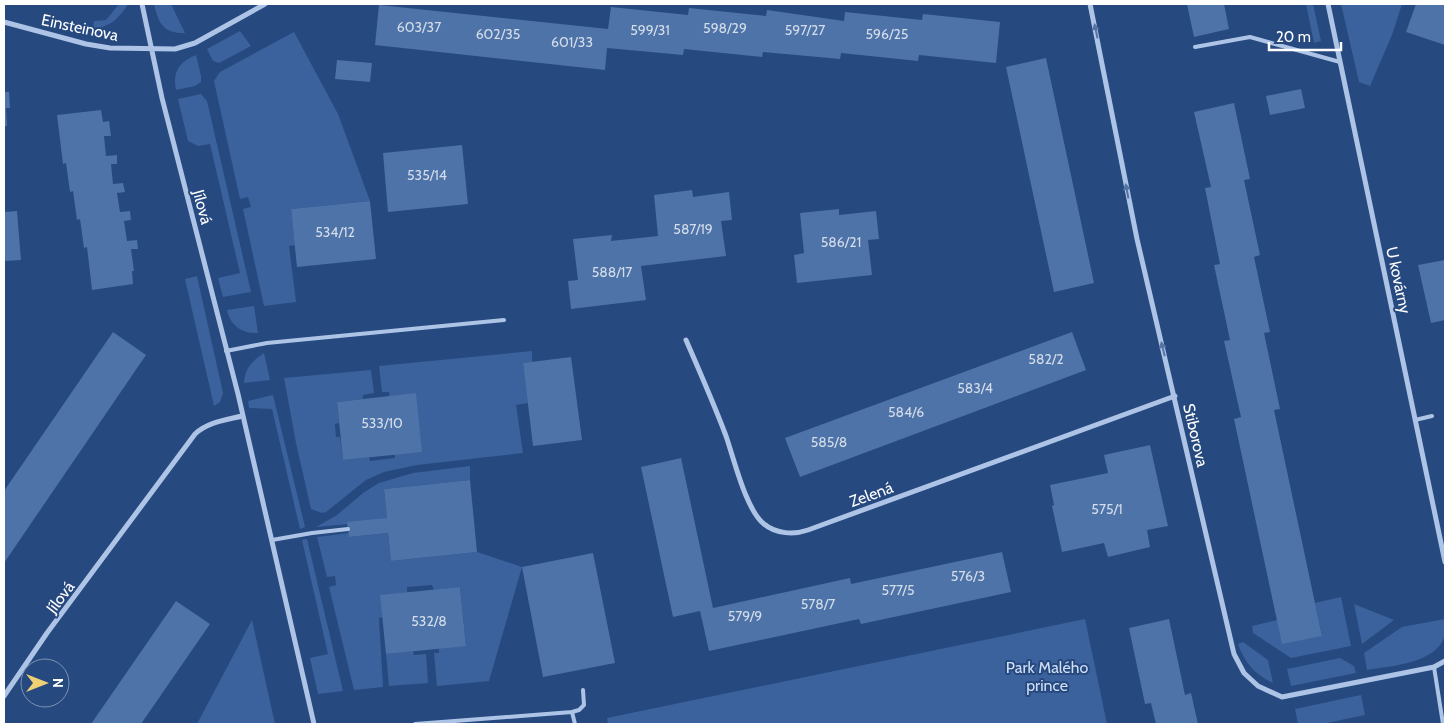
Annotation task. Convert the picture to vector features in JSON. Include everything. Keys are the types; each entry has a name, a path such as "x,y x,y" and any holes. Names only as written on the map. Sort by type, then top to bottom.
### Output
{"street":[{"name":"Jílová","path":"142,4 162,98 242,416 314,724"},
{"path":"152,49 187,46 265,4"},
{"name":"Stiborova","path":"1090,4 1137,240 1234,654 1244,673 1258,686 1282,697 1434,667"},
{"name":"U kovárny","path":"1328,4 1445,562"},
{"name":"Einsteinova","path":"4,22 86,44 119,49 152,49"},
{"name":"Zelená","path":"686,340 754,512 767,526 788,533 801,533 1175,396"},
{"name":"Jílová","path":"4,696 47,634 195,434 214,423 242,416"},
{"path":"1434,667 1445,662"}],"lane":[{"path":"1195,47 1250,37 1340,62"},
{"path":"226,351 267,343 504,320"},
{"path":"1415,420 1432,416"},
{"path":"272,540 348,529"},
{"path":"1434,667 1443,724"},
{"path":"416,724 572,712 579,710 584,705 583,690"},
{"path":"572,712 575,724"}],"green space":[{"path":"119,4 128,4 122,13 109,24 93,28 94,21 106,20"},
{"path":"154,4 171,4 185,33 171,31 163,26 157,16"},
{"path":"1306,4 1313,4 1321,41 1314,43"},
{"path":"1341,4 1402,4 1392,35 1370,86 1359,82"},
{"path":"240,31 251,46 219,63 213,61 207,49"},
{"path":"294,32 338,114 370,201 291,209 295,245 289,246 296,302 264,306 243,209 251,207 248,197 240,199 214,81 220,72"},
{"path":"196,55 201,82 195,86 176,90 175,78 178,68 185,61"},
{"path":"201,94 207,101 251,292 223,297 218,278 240,273 210,144 198,146 188,141 178,99"},
{"path":"197,276 223,393 220,402 214,406 185,279"},
{"path":"254,306 258,333 247,332 238,328 231,320 227,310"},
{"path":"532,351 532,362 523,363 528,403 516,405 523,453 417,465 384,472 366,480 326,512 322,513 311,509 284,378 371,370 374,393 363,395 363,399 337,402 339,423 335,424 336,437 340,437 343,460 369,457 370,461 395,458 389,392 382,392 379,366"},
{"path":"264,353 270,380 244,383 250,365"},
{"path":"273,395 305,527 300,529 272,409 249,408 248,401"},
{"path":"470,466 470,480 384,489 387,518 316,527 337,515 363,493 379,483 413,473"},
{"path":"349,533 350,537 388,533 391,561 477,552 522,567 489,681 437,686 434,653 439,653 439,648 466,645 460,587 434,590 432,585 407,587 407,593 383,617 379,618 383,687 354,690 329,587 336,585 335,576 327,577 317,537"},
{"path":"307,539 343,691 318,694 310,658 328,654 302,540"},
{"path":"1341,597 1351,646 1291,658 1253,633 1252,626 1277,620 1322,636 1315,603"},
{"path":"1354,604 1394,620 1362,644"},
{"name":"Park Malého prince","path":"1085,619 1107,724 608,724 607,718"},
{"path":"1445,619 1445,631 1442,642 1428,655 1408,663 1367,670 1364,653 1402,627"},
{"path":"252,620 275,724 197,724"},
{"path":"1243,642 1268,660 1273,683 1256,672 1243,657 1238,644"},
{"path":"413,651 414,655 426,654 428,683 389,686 386,654"},
{"path":"1340,658 1354,666 1356,673 1291,686 1287,669"},
{"path":"1361,695 1365,715 1322,724 1298,724 1295,709"}],"building":[{"path":"1187,4 1224,4 1229,29 1194,37"},
{"path":"1416,4 1445,4 1445,45 1406,32"},
{"path":"379,5 608,29 611,7 688,15 689,8 766,16 767,10 844,21 845,12 922,20 923,14 1000,22 996,63 919,55 918,61 841,53 840,59 763,52 762,57 684,49 683,55 607,48 605,70 375,45"},
{"path":"1046,58 1094,283 1054,292 1006,67"},
{"path":"337,60 372,63 370,82 335,79"},
{"path":"1301,89 1305,108 1270,115 1266,96"},
{"path":"4,92 9,92 10,108 6,108 7,126 4,126"},
{"path":"1234,103 1250,179 1244,180 1260,255 1254,257 1270,332 1264,333 1280,409 1274,410 1322,636 1282,644 1234,419 1241,417 1224,341 1230,340 1214,265 1220,264 1205,188 1211,187 1194,112"},
{"path":"101,110 103,122 109,121 111,136 104,136 106,156 117,155 117,164 111,164 113,184 123,183 125,192 117,193 120,212 130,211 131,220 124,221 127,241 137,240 138,249 131,249 134,271 132,271 133,284 92,290 87,247 84,248 80,219 77,220 73,191 70,192 66,163 63,164 57,115"},
{"path":"462,145 468,204 388,212 383,153"},
{"path":"692,190 693,197 729,192 732,220 721,221 726,256 641,266 646,300 571,309 568,281 578,280 573,239 612,235 611,241 658,236 654,195"},
{"path":"370,201 376,259 297,267 291,209"},
{"path":"839,209 839,215 876,211 879,239 868,240 872,275 797,283 794,255 804,253 800,213"},
{"path":"17,211 21,260 4,261 4,212"},
{"path":"1445,260 1445,320 1431,323 1418,265"},
{"path":"113,332 146,355 4,563 4,491"},
{"path":"1072,332 1086,370 800,477 785,438"},
{"path":"571,357 582,440 533,446 523,363"},
{"path":"416,393 422,452 343,460 337,402"},
{"path":"1150,445 1168,526 1147,530 1150,547 1108,557 1104,543 1062,552 1052,506 1054,505 1050,485 1108,473 1104,455"},
{"path":"681,458 713,608 850,578 851,584 1002,552 1011,592 861,624 859,619 709,651 700,611 673,617 641,467"},
{"path":"470,480 477,552 391,561 388,533 349,537 347,522 387,518 384,489"},
{"path":"593,553 615,663 543,677 522,567"},
{"path":"460,587 466,646 386,654 380,595"},
{"path":"176,601 210,624 141,724 91,724"},
{"path":"1169,619 1185,695 1191,693 1198,724 1156,724 1151,703 1145,704 1129,628"}]}
